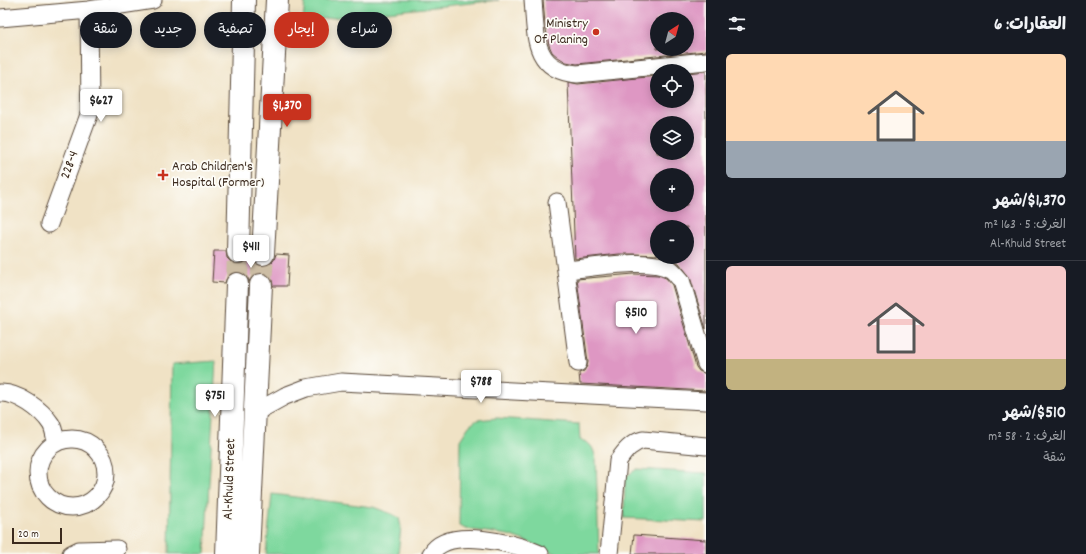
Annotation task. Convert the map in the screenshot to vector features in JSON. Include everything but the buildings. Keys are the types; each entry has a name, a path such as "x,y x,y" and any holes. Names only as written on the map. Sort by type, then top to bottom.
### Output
{"main road":[{"path":"238,252 244,0"},
{"path":"263,254 277,0"},
{"name":"Al-Khuld Street","path":"227,554 237,284"},
{"name":"Al-Khuld Street","path":"248,554 261,285"}],"street":[{"path":"0,18 89,10 153,0"},
{"path":"533,0 537,45 546,60 552,66 564,72 577,74 706,61"},
{"name":"228-4","path":"49,224 90,112 89,10"},
{"path":"557,202 578,363"},
{"path":"566,270 643,263 657,264 670,270 681,280 706,364"},
{"path":"254,413 274,401 306,388 341,382 706,401"},
{"path":"0,393 20,397 33,406 52,425 56,442"},
{"path":"67,439 78,439 89,443 98,450 104,459 107,470 106,482 94,501 84,506 72,508 61,506 51,500 43,492 38,482 37,470 40,459 47,449 56,442 67,439"},
{"path":"609,554 618,461 622,454 636,442 643,440 706,446"},
{"path":"431,554 436,547 443,543 458,539 491,540 526,548 540,554"},
{"path":"71,554 79,550 117,549"}],"green space":[{"path":"305,0 499,0 387,12 337,12 337,17 329,18 329,12 304,12"},
{"path":"216,361 205,554 169,554 172,364"},
{"path":"497,418 579,424 580,440 590,444 596,459 599,554 556,554 508,535 466,529 459,526 460,440 469,426 477,420"},
{"path":"637,469 706,473 706,522 624,518 625,477"},
{"path":"272,494 373,507 392,514 399,518 401,527 398,554 266,554"}],"tunnel":[{"path":"237,284 238,252"},
{"path":"261,285 263,254"}],"place":[{"name":"Ministry Of Planing","path":"596,32"},
{"name":"Arab Children's Hospital (Former)","path":"163,175"}]}
